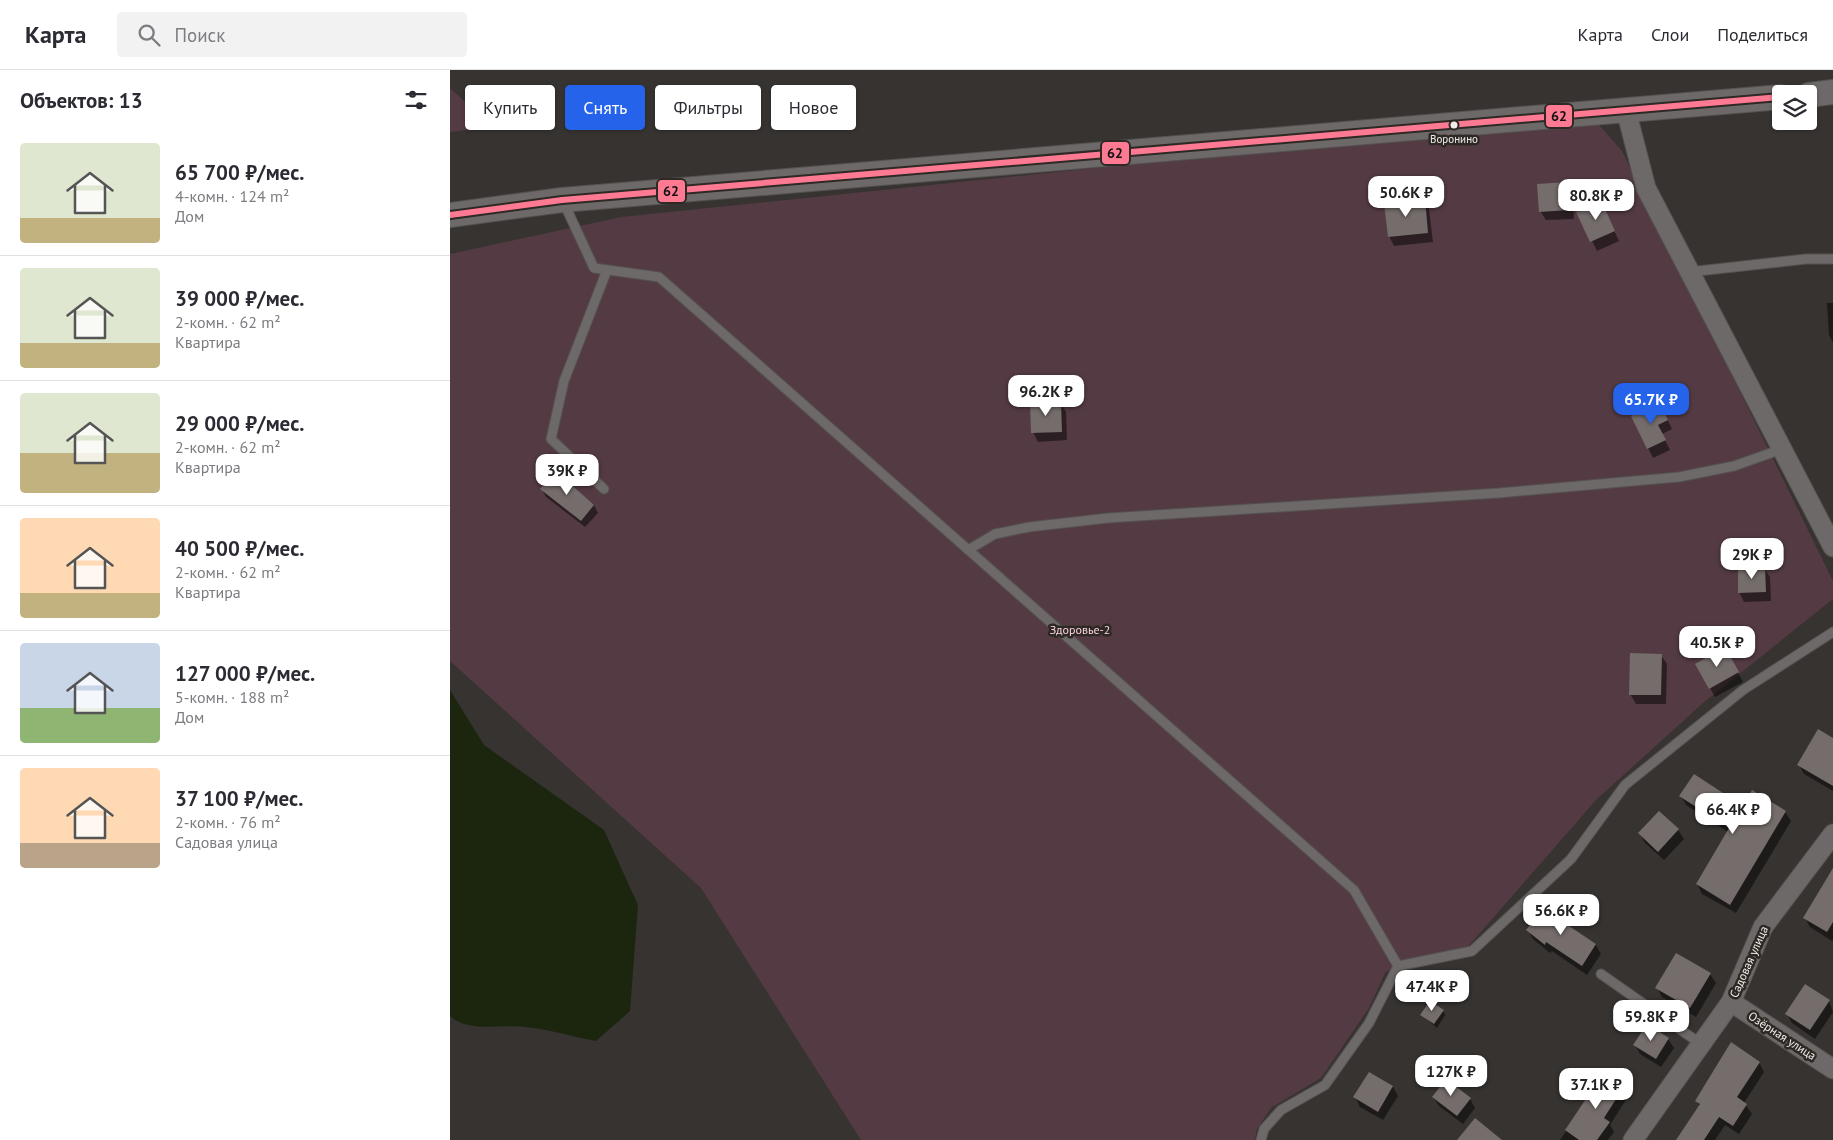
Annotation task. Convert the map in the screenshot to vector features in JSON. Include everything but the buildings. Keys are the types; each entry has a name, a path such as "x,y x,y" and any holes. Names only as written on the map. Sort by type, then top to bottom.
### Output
{"street":[{"path":"1817,93 1833,92"},
{"path":"450,215 562,200 1772,98"},
{"path":"1626,110 1646,188 1833,547"},
{"name":"Садовая улица","path":"1633,1140 1731,1002 1762,927 1833,834"},
{"name":"Озёрная улица","path":"1731,1002 1833,1069"}],"lane":[{"path":"562,200 594,268 659,276 1354,890 1398,966"},
{"path":"1689,272 1806,259 1833,259"},
{"path":"604,489 550,439 564,380 607,270"},
{"path":"968,550 995,534 1029,526 1108,518 1499,493 1678,477 1734,466 1782,449"},
{"path":"1398,966 1472,951 1572,859 1625,786 1743,690 1833,632"},
{"path":"1261,1140 1264,1130 1281,1110 1325,1085 1369,1023 1398,966"},
{"path":"1602,974 1701,1044"}],"green space":[{"path":"450,88 465,102 465,130 467,130 450,132"},
{"name":"Здоровье-2","path":"1592,117 1622,151 1833,581 1833,599 1703,703 1596,800 1466,949 1406,959 1385,973 1369,1008 1321,1078 1271,1108 1257,1129 1255,1140 861,1140 701,888 450,661 450,254 621,217"}],"shaded area":[{"path":"450,690 484,745 604,830 638,905 630,1011 596,1041 534,1028 476,1026 457,1021 450,1016"}],"transit line":[{"name":"62","path":"450,215 562,200 1772,98"}],"place":[{"name":"Воронино","path":"1454,125"}]}
